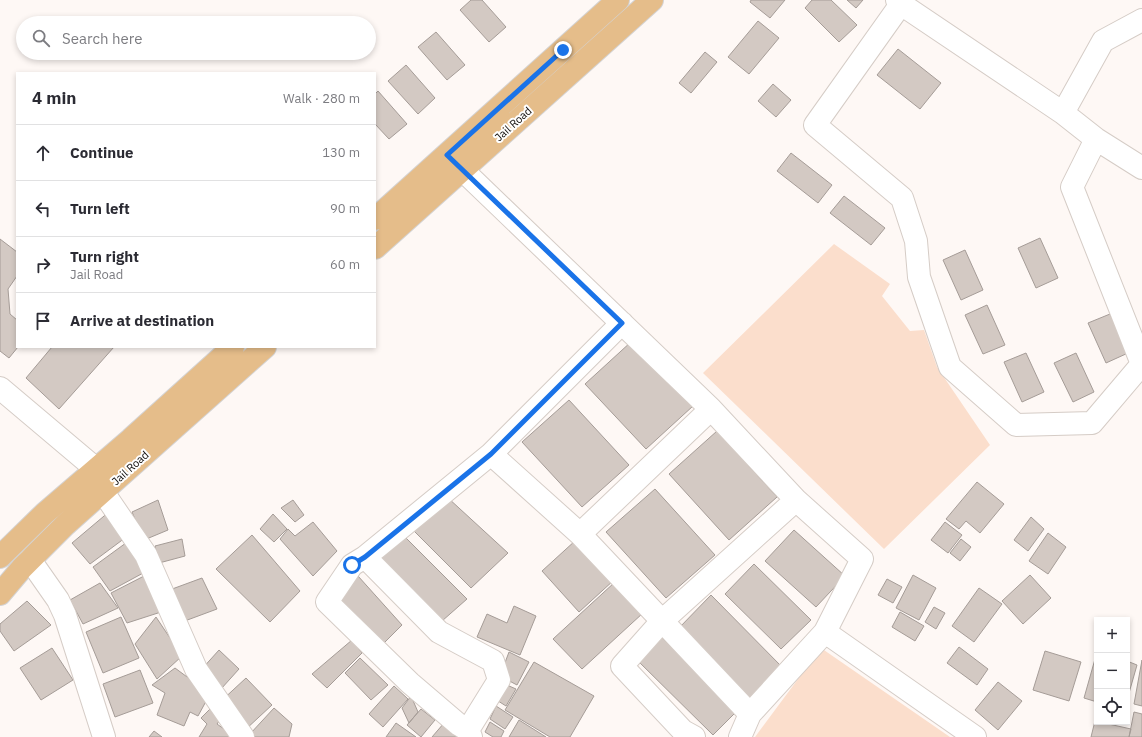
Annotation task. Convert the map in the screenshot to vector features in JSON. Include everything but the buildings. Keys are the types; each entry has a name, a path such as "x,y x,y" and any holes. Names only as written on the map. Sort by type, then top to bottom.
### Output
{"main road":[{"name":"Jail Road","path":"376,218 618,0"},
{"name":"Jail Road","path":"376,247 652,0"},
{"name":"Jail Road","path":"0,557 45,513 233,348"},
{"name":"Jail Road","path":"0,594 22,568 65,525 264,348"}],"street":[{"path":"1096,139 1072,187 1142,364 1092,423 1016,425 950,367 919,277 916,241 902,198 816,125 899,2 1063,113 1096,139 1142,168"},
{"path":"1063,113 1103,41 1142,20"},
{"path":"447,155 711,409 796,500 862,559 825,632 750,714 740,737"},
{"path":"365,557 439,632 493,661 499,680 470,734 410,683 327,602 352,565 365,557 491,454 622,323"},
{"path":"0,388 96,469"},
{"path":"580,534 711,409"},
{"path":"491,454 580,534 750,714"},
{"path":"103,492 146,555 196,669 243,737"},
{"path":"694,737 683,731 622,666 662,621 796,500"},
{"path":"30,560 58,600 65,615 104,737"},
{"path":"825,632 975,737"}],"shaded area":[{"path":"834,244 890,284 882,296 910,331 924,330 937,367 990,445 884,549 703,373"},
{"path":"821,648 950,737 755,737"}],"route":[{"path":"352,565 365,557 491,454 622,323 447,155 563,50"}]}
